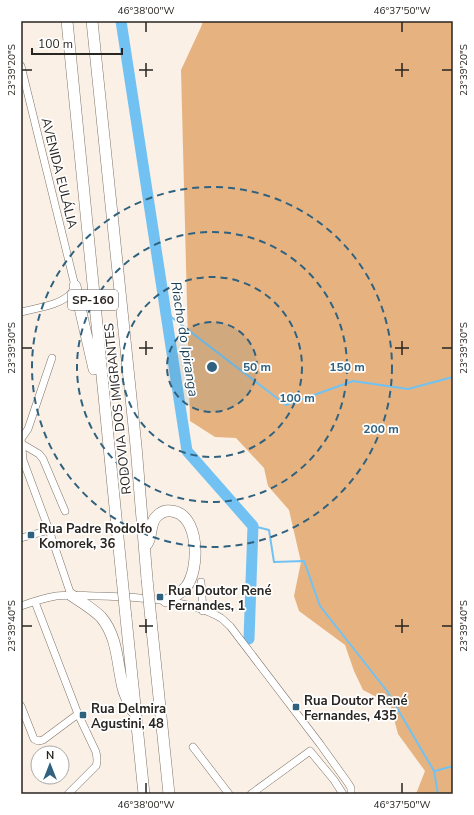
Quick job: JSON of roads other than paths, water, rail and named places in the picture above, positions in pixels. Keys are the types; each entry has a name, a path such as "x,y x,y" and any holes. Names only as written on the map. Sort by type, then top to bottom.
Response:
{"highway":[{"name":"RODOVIA DOS IMIGRANTES","path":"66,21 104,412 144,794"},
{"name":"RODOVIA DOS IMIGRANTES","path":"92,21 136,446 147,579 169,794"},
{"path":"75,286 104,412"},
{"path":"145,548 149,542 153,521 162,512 168,510 180,512 186,517 191,526 194,538 195,562 192,577 181,592 166,601"},
{"path":"71,595 90,608 101,618 108,628 114,640 123,688 136,717"}],"street":[{"name":"AVENIDA EULÁLIA","path":"21,66 24,92 75,286"},
{"path":"21,312 57,303 66,298 75,286"},
{"path":"52,358 28,429 21,439 23,460 71,595"},
{"path":"22,444 34,450 43,458 65,511"},
{"path":"21,538 49,530"},
{"path":"201,582 203,610"},
{"path":"21,606 57,596 106,596 166,601 187,605 221,618 230,626 320,744 348,783 351,788 351,794"},
{"path":"35,602 78,714 96,752 96,766 68,794"},
{"path":"21,706 34,739 38,741 43,740 78,714"},
{"path":"192,747 229,794"},
{"path":"251,794 310,751 334,780 343,794"}],"waterway":[{"name":"Riacho do Ipiranga","path":"121,21 187,451 253,526 249,639"},
{"path":"166,313 286,405 353,381 408,389 453,377"},
{"path":"253,526 269,530 274,562 304,561 320,606 387,691 434,771 438,794"},
{"path":"435,771 453,766"}],"place":[{"name":"Rua Padre Rodolfo Komorek, 36","path":"31,535"},
{"name":"Rua Doutor René Fernandes, 1","path":"160,597"},
{"name":"Rua Doutor René Fernandes, 435","path":"296,707"},
{"name":"Rua Delmira Agustini, 48","path":"83,715"}]}
